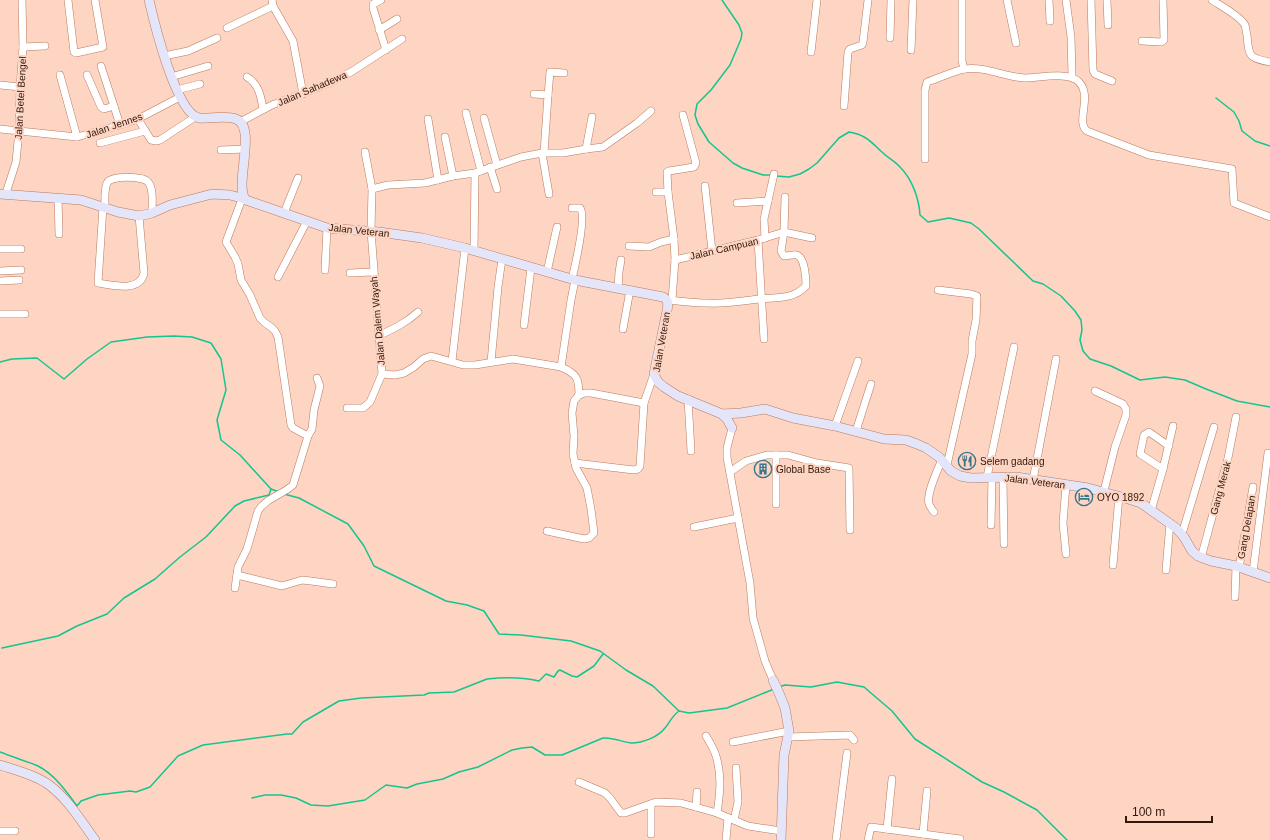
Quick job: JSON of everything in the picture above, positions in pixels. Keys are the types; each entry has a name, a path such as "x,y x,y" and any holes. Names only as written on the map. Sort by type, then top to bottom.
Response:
{"street":[{"name":"Jalan Betel Bengel","path":"3,193 16,162 23,47 22,0"},
{"path":"68,0 74,52 76,53 103,47 95,0"},
{"path":"149,0 171,77 187,110 195,117 236,119 244,127 245,149 242,189 243,199 226,242 235,257 241,280 250,295 260,318 275,331 278,337 291,425 293,428 308,436"},
{"path":"380,0 372,6 386,50"},
{"path":"811,52 816,0"},
{"path":"844,106 848,52 850,49 862,45 868,0"},
{"path":"890,38 891,0"},
{"path":"911,50 913,0"},
{"path":"962,0 962,61 964,69"},
{"path":"1007,0 1016,43"},
{"path":"1049,0 1050,21"},
{"path":"1066,0 1071,37 1072,75"},
{"path":"1091,0 1093,70 1095,74 1112,81"},
{"path":"1108,0 1108,25"},
{"path":"1142,42 1161,42 1164,40 1162,0"},
{"path":"1212,0 1238,17 1245,26 1248,49 1255,59 1270,62"},
{"path":"227,28 273,3 292,41 302,94"},
{"path":"379,30 397,19"},
{"path":"164,56 188,52 217,38"},
{"name":"Jalan Sahadewa","path":"240,122 263,109 337,79 402,39"},
{"path":"23,47 45,46"},
{"path":"101,66 120,125"},
{"path":"171,77 208,66"},
{"path":"925,159 925,90 927,82 964,69 978,69 1024,78 1063,76 1079,82 1085,93 1086,101 1082,124 1087,131 1149,155 1232,169 1234,203 1270,216"},
{"path":"549,194 543,153 550,72 564,73"},
{"path":"60,75 77,137"},
{"path":"87,75 100,107 104,109 114,106"},
{"path":"247,77 256,84 263,109"},
{"name":"Jalan Jennes","path":"0,129 77,137 138,119 179,94 200,84"},
{"path":"0,85 20,87"},
{"path":"534,94 548,95"},
{"path":"372,189 388,185 425,183 452,176 478,172 521,156 543,153 563,153 603,147 651,111"},
{"path":"466,113 478,172 474,251"},
{"path":"682,115 696,163 694,167 667,172 675,260 669,300 707,304 733,303 783,298 802,290 806,286 802,259 795,254 784,256 782,251 785,197"},
{"path":"138,119 151,140 156,141 160,140 195,117"},
{"path":"586,149 592,117"},
{"path":"484,118 497,189"},
{"path":"428,119 438,180"},
{"path":"100,143 145,131"},
{"path":"445,137 452,176"},
{"path":"221,150 245,149"},
{"name":"Jalan Dalem Wayah","path":"365,152 372,189 371,231 373,272 382,374 395,375 404,373 427,356 464,365 475,366 513,359 561,367"},
{"path":"764,339 762,239 764,220 774,174"},
{"path":"3,193 84,201 104,208 139,216 152,213 152,196 148,181 144,179 123,177 112,179 107,182 104,208 98,283 126,286 136,285 143,278 144,274 139,216"},
{"path":"284,213 298,178"},
{"path":"705,186 712,251"},
{"path":"656,192 668,192"},
{"name":"Jalan Veteran","path":"152,213 170,205 212,194 230,195 327,228 371,231 422,238 465,248 547,272 663,297 669,300 667,316 654,374 658,382 678,396 722,414 741,413 765,408 793,418 835,426 884,439 906,440 926,448 944,462 952,472 960,476 971,478 1011,477 1104,491 1141,503 1170,523 1182,534 1194,553 1201,558"},
{"path":"58,198 59,234"},
{"path":"737,203 768,201"},
{"path":"572,208 580,208 582,212 581,237 561,367 572,372 576,377 579,383 579,395"},
{"path":"278,277 307,221"},
{"path":"326,270 327,228"},
{"path":"547,272 557,228"},
{"name":"Jalan Campuan","path":"675,260 762,239 784,232 812,238"},
{"path":"629,246 649,247 674,239"},
{"path":"452,361 465,248"},
{"path":"0,249 21,249"},
{"path":"491,362 502,259"},
{"path":"618,288 621,260"},
{"path":"524,325 531,268"},
{"path":"0,271 21,270"},
{"path":"350,273 373,272"},
{"path":"0,281 18,280"},
{"path":"623,329 630,290"},
{"path":"934,512 929,504 929,498 932,484 944,462 972,354 972,341 979,297 971,294 938,290"},
{"path":"378,336 399,326 418,312"},
{"path":"0,314 25,314"},
{"path":"991,526 990,477 1014,347"},
{"path":"1032,480 1056,359"},
{"path":"835,426 858,361"},
{"path":"347,408 362,408 370,402 382,374"},
{"path":"575,463 634,470 638,469 640,466 644,403 654,374"},
{"path":"235,588 240,563 247,549 258,511 264,504 276,495 287,490 293,485 308,436 312,429 314,410 323,386 317,378"},
{"path":"856,431 871,384"},
{"path":"1095,392 1122,404 1126,409 1126,415 1115,447 1104,491"},
{"path":"547,530 584,539 589,538 594,533 587,488 576,468 573,454 574,436 572,413 574,401 579,395 591,393 644,403"},
{"path":"688,399 691,451"},
{"path":"579,782 605,793 621,813 656,802 681,803 717,813 748,826 781,836 784,755 789,734 787,714 762,650 753,618 750,583 727,457 727,448 732,428 741,413"},
{"path":"722,414 729,421 732,428"},
{"name":"Gang Merak","path":"1201,558 1228,458 1236,417"},
{"path":"1151,511 1163,470 1173,426"},
{"path":"1182,534 1214,427"},
{"path":"1163,470 1140,454 1144,435 1149,432 1169,446"},
{"path":"1253,572 1268,453"},
{"path":"730,472 746,461 767,455 788,455 817,463 849,468 850,530"},
{"path":"776,455 776,504"},
{"path":"1003,477 1004,544"},
{"path":"1066,485 1063,523 1066,554"},
{"name":"Gang Delapan","path":"1235,597 1237,567 1253,487"},
{"path":"1113,564 1119,496"},
{"path":"694,527 738,518"},
{"path":"1166,570 1170,523"},
{"path":"1201,558 1215,563 1237,567 1270,578"},
{"path":"237,575 282,586 302,580 333,584"},
{"path":"733,742 789,734 850,735 854,740"},
{"path":"706,736 716,755 718,766 721,790 717,813"},
{"path":"836,840 847,753"},
{"path":"0,764 48,784 68,804 95,840"},
{"path":"726,840 731,819 738,802 736,768"},
{"path":"887,829 892,779"},
{"path":"923,834 927,791"},
{"path":"696,792 696,807"},
{"path":"651,804 651,834"},
{"path":"868,840 871,827 960,839"},
{"path":"0,831 15,831"}],"waterway":[{"path":"722,0 739,25 742,33 741,39 730,65 711,90 697,104 695,115 698,124 709,142 733,163 742,168 763,175 771,175"},
{"path":"1216,98 1234,112 1242,131 1255,141 1270,146"},
{"path":"776,176 789,177 800,174 817,163 839,138 849,132 860,135 871,142 896,163 908,177 914,189 920,215 928,222 949,218 971,223 1033,281 1043,284 1061,296 1081,320 1082,330 1080,340 1083,351 1090,359 1111,366 1140,380 1165,377 1185,380 1237,401 1270,407"},
{"path":"0,362 12,359 37,358 64,379 87,359 111,342 147,337 174,336 192,337 211,343 221,359 226,390 217,420 221,440 240,455 271,489 279,492"},
{"path":"2,648 58,636 77,626 107,614 124,598 155,579 206,537 235,506 244,501 269,495 271,489"},
{"path":"284,494 299,498 348,524 364,546 374,566 446,601 467,605 484,611 499,634 571,641 600,651 626,670 653,686 679,711 689,713 727,708 774,689"},
{"path":"0,752 44,769 60,784 77,806 81,801 98,795 130,791 136,792 150,787 178,756 203,745 292,734 303,722 339,701 361,698 454,692 487,679 513,678 539,681 546,674 554,677 560,670 577,677 594,666 603,654"},
{"path":"779,687 785,685 811,687 837,682 864,687 892,711 915,739 982,782 1037,810 1067,840"},
{"path":"252,798 265,795 281,795 296,798 311,805 328,806 365,800 386,785 407,788 417,784 443,779 459,772 478,767 512,750 532,747 545,755 562,755 603,738 610,738 631,743 645,741 662,731 679,711"}],"place":[{"name":"Selem gadang","path":"967,461"},
{"name":"Global Base","path":"763,469"},
{"name":"OYO 1892","path":"1084,497"}]}
